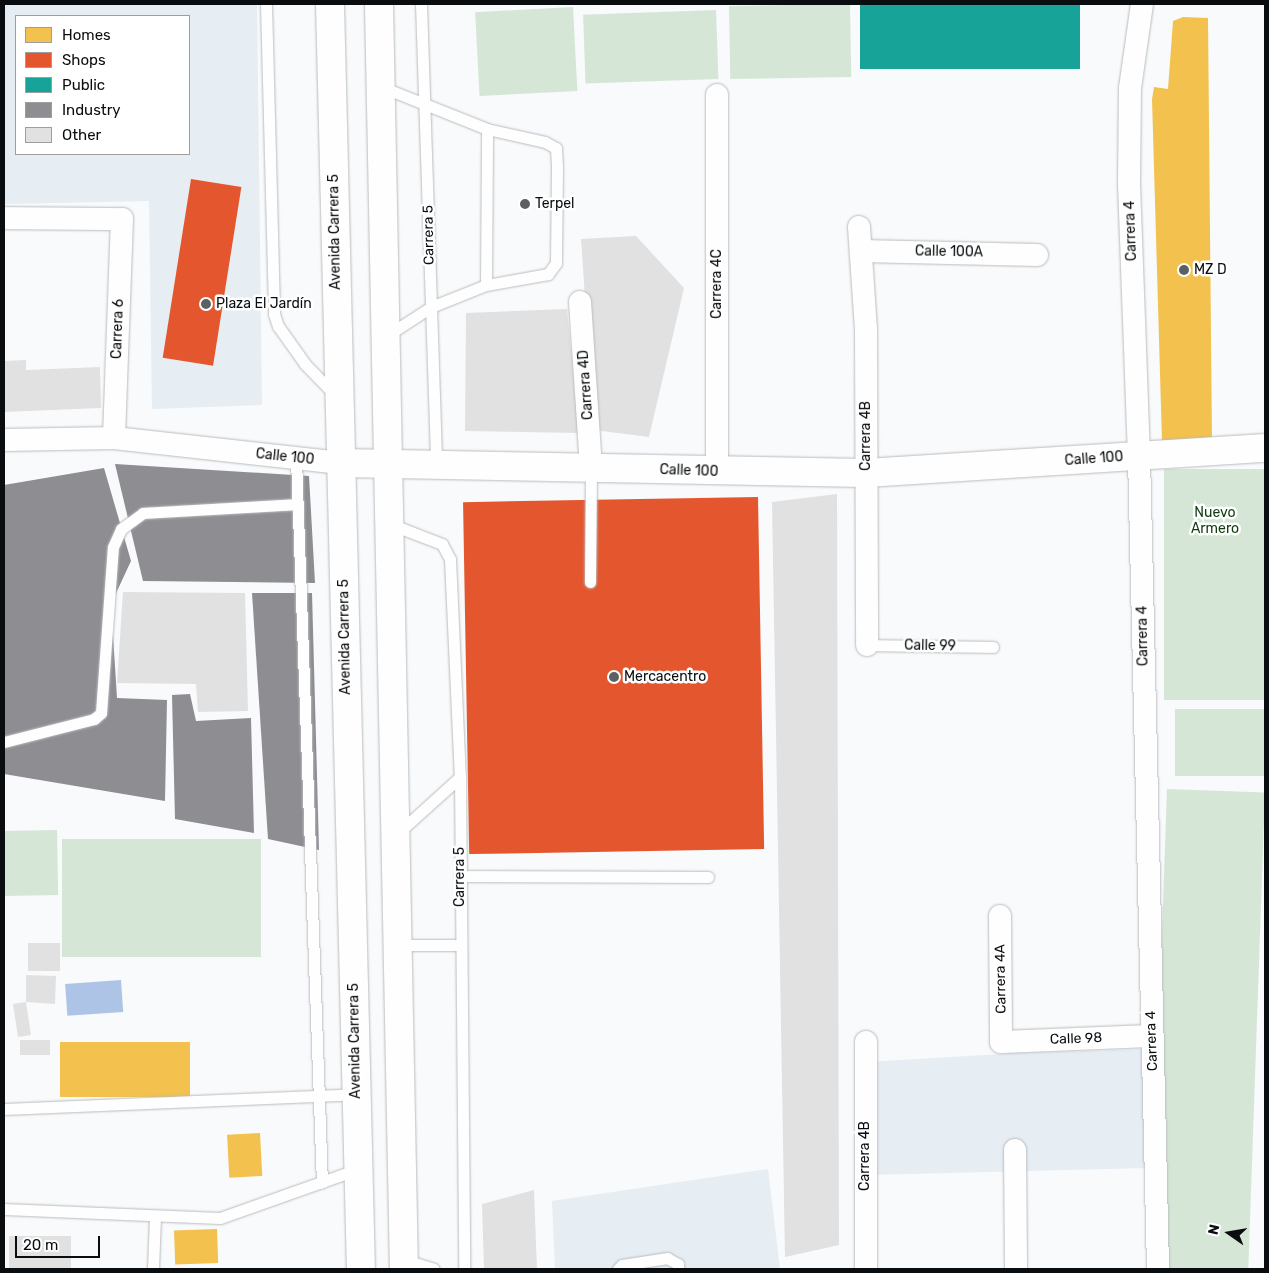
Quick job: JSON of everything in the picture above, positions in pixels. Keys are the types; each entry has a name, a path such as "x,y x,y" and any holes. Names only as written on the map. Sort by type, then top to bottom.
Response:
{"main road":[{"name":"Avenida Carrera 5","path":"330,4 361,1269"},
{"path":"379,4 403,1264"},
{"name":"Calle 100","path":"341,463 591,467 717,473 866,473 1265,448"}],"street":[{"name":"Carrera 4","path":"1142,4 1130,88 1129,184 1139,456 1151,1036 1157,1150 1158,1269"},
{"name":"Carrera 4C","path":"717,95 717,473"},
{"name":"Carrera 6","path":"4,218 122,219 114,438"},
{"name":"Carrera 4B","path":"859,227 866,329 867,645"},
{"name":"Calle 100A","path":"861,251 1037,255"},
{"name":"Carrera 4D","path":"580,302 591,467"},
{"name":"Calle 100","path":"4,440 114,438 341,463"},
{"name":"Carrera 4A","path":"1000,916 1001,1042"},
{"name":"Calle 98","path":"1001,1042 1151,1036"},
{"name":"Carrera 4B","path":"866,1042 866,1269"},
{"path":"1015,1150 1016,1269"}],"lane":[{"path":"266,4 274,314 278,326 305,364 339,398"},
{"name":"Carrera 5","path":"421,4 426,105 430,307 436,466"},
{"path":"380,87 487,129 545,142 556,148 558,242 556,263 548,274 486,285 430,307 385,337"},
{"path":"486,285 487,129"},
{"path":"296,458 322,1183"},
{"path":"590,582 591,467"},
{"path":"4,742 94,720 101,713 114,547 121,529 143,513 298,504"},
{"name":"Carrera 5","path":"388,524 442,544 450,559 460,777 464,1269"},
{"name":"Calle 99","path":"867,645 993,647"},
{"path":"394,836 460,777"},
{"path":"460,876 708,877"},
{"path":"396,944 461,945"},
{"path":"4,1109 319,1093 357,1094"},
{"path":"4,1209 220,1218 236,1215 358,1169"},
{"path":"153,1269 155,1216"},
{"path":"618,1269 622,1264 667,1258 678,1264 678,1269"},
{"path":"403,1264 434,1269"}],"shaded area":[{"name":"Plaza El Jardín","path":"4,4 257,4 262,405 152,409 149,201 4,204"},
{"path":"1151,1049 1148,1168 867,1175 867,1062 1019,1053"},
{"path":"768,1169 780,1269 555,1269 552,1201"}],"green space":[{"path":"850,4 851,77 730,79 729,6"},
{"path":"573,7 577,91 480,96 475,12"},
{"path":"716,10 718,79 585,84 583,15"},
{"name":"Nuevo Armero","path":"1164,469 1265,469 1265,700 1164,700"},
{"path":"1175,709 1265,709 1265,776 1175,776"},
{"path":"1167,789 1265,792 1248,1269 1150,1269"},
{"path":"57,830 58,895 5,896 4,831"},
{"path":"62,839 261,839 261,957 62,957"}],"water":[{"path":"121,980 123,1012 67,1016 65,984"}],"building: Homes":[{"name":"MZ D","path":"1183,17 1208,18 1212,443 1162,442 1152,99 1154,87 1168,89 1173,21"},
{"path":"60,1042 190,1042 190,1097 60,1097"},
{"path":"260,1133 262,1176 229,1178 227,1135"},
{"path":"217,1229 218,1263 175,1264 174,1231"}],"building: Shops":[{"path":"191,179 241,187 213,366 163,358"},
{"name":"Mercacentro","path":"758,497 764,849 469,854 463,502"}],"building: Public":[{"path":"860,4 1080,4 1080,69 860,69"}],"building: Industry":[{"path":"115,464 309,476 315,583 143,581"},
{"path":"104,468 131,561 111,604 117,698 167,700 165,801 4,774 4,485"},
{"path":"252,593 312,593 319,850 268,839"},
{"path":"190,694 196,721 251,718 254,833 175,819 172,695"}],"building: Other":[{"path":"636,236 684,288 649,437 594,430 581,239"},
{"path":"567,309 579,433 465,431 466,313"},
{"path":"26,360 26,370 100,367 101,408 4,412 4,361"},
{"path":"837,494 839,1245 785,1257 772,502"},
{"path":"123,592 245,593 248,711 198,712 196,684 117,683"},
{"path":"28,943 60,943 60,971 28,971"},
{"path":"26,975 56,976 55,1004 26,1002"},
{"path":"26,1002 31,1035 18,1037 13,1004"},
{"path":"20,1040 50,1040 50,1055 20,1055"},
{"path":"534,1190 537,1269 484,1269 482,1204"},
{"path":"9,1236 71,1236 71,1268 9,1268"}],"place":[{"name":"Terpel","path":"525,204"},
{"name":"MZ D","path":"1184,270"},
{"name":"Plaza El Jardín","path":"206,304"},
{"name":"Mercacentro","path":"614,677"}]}
